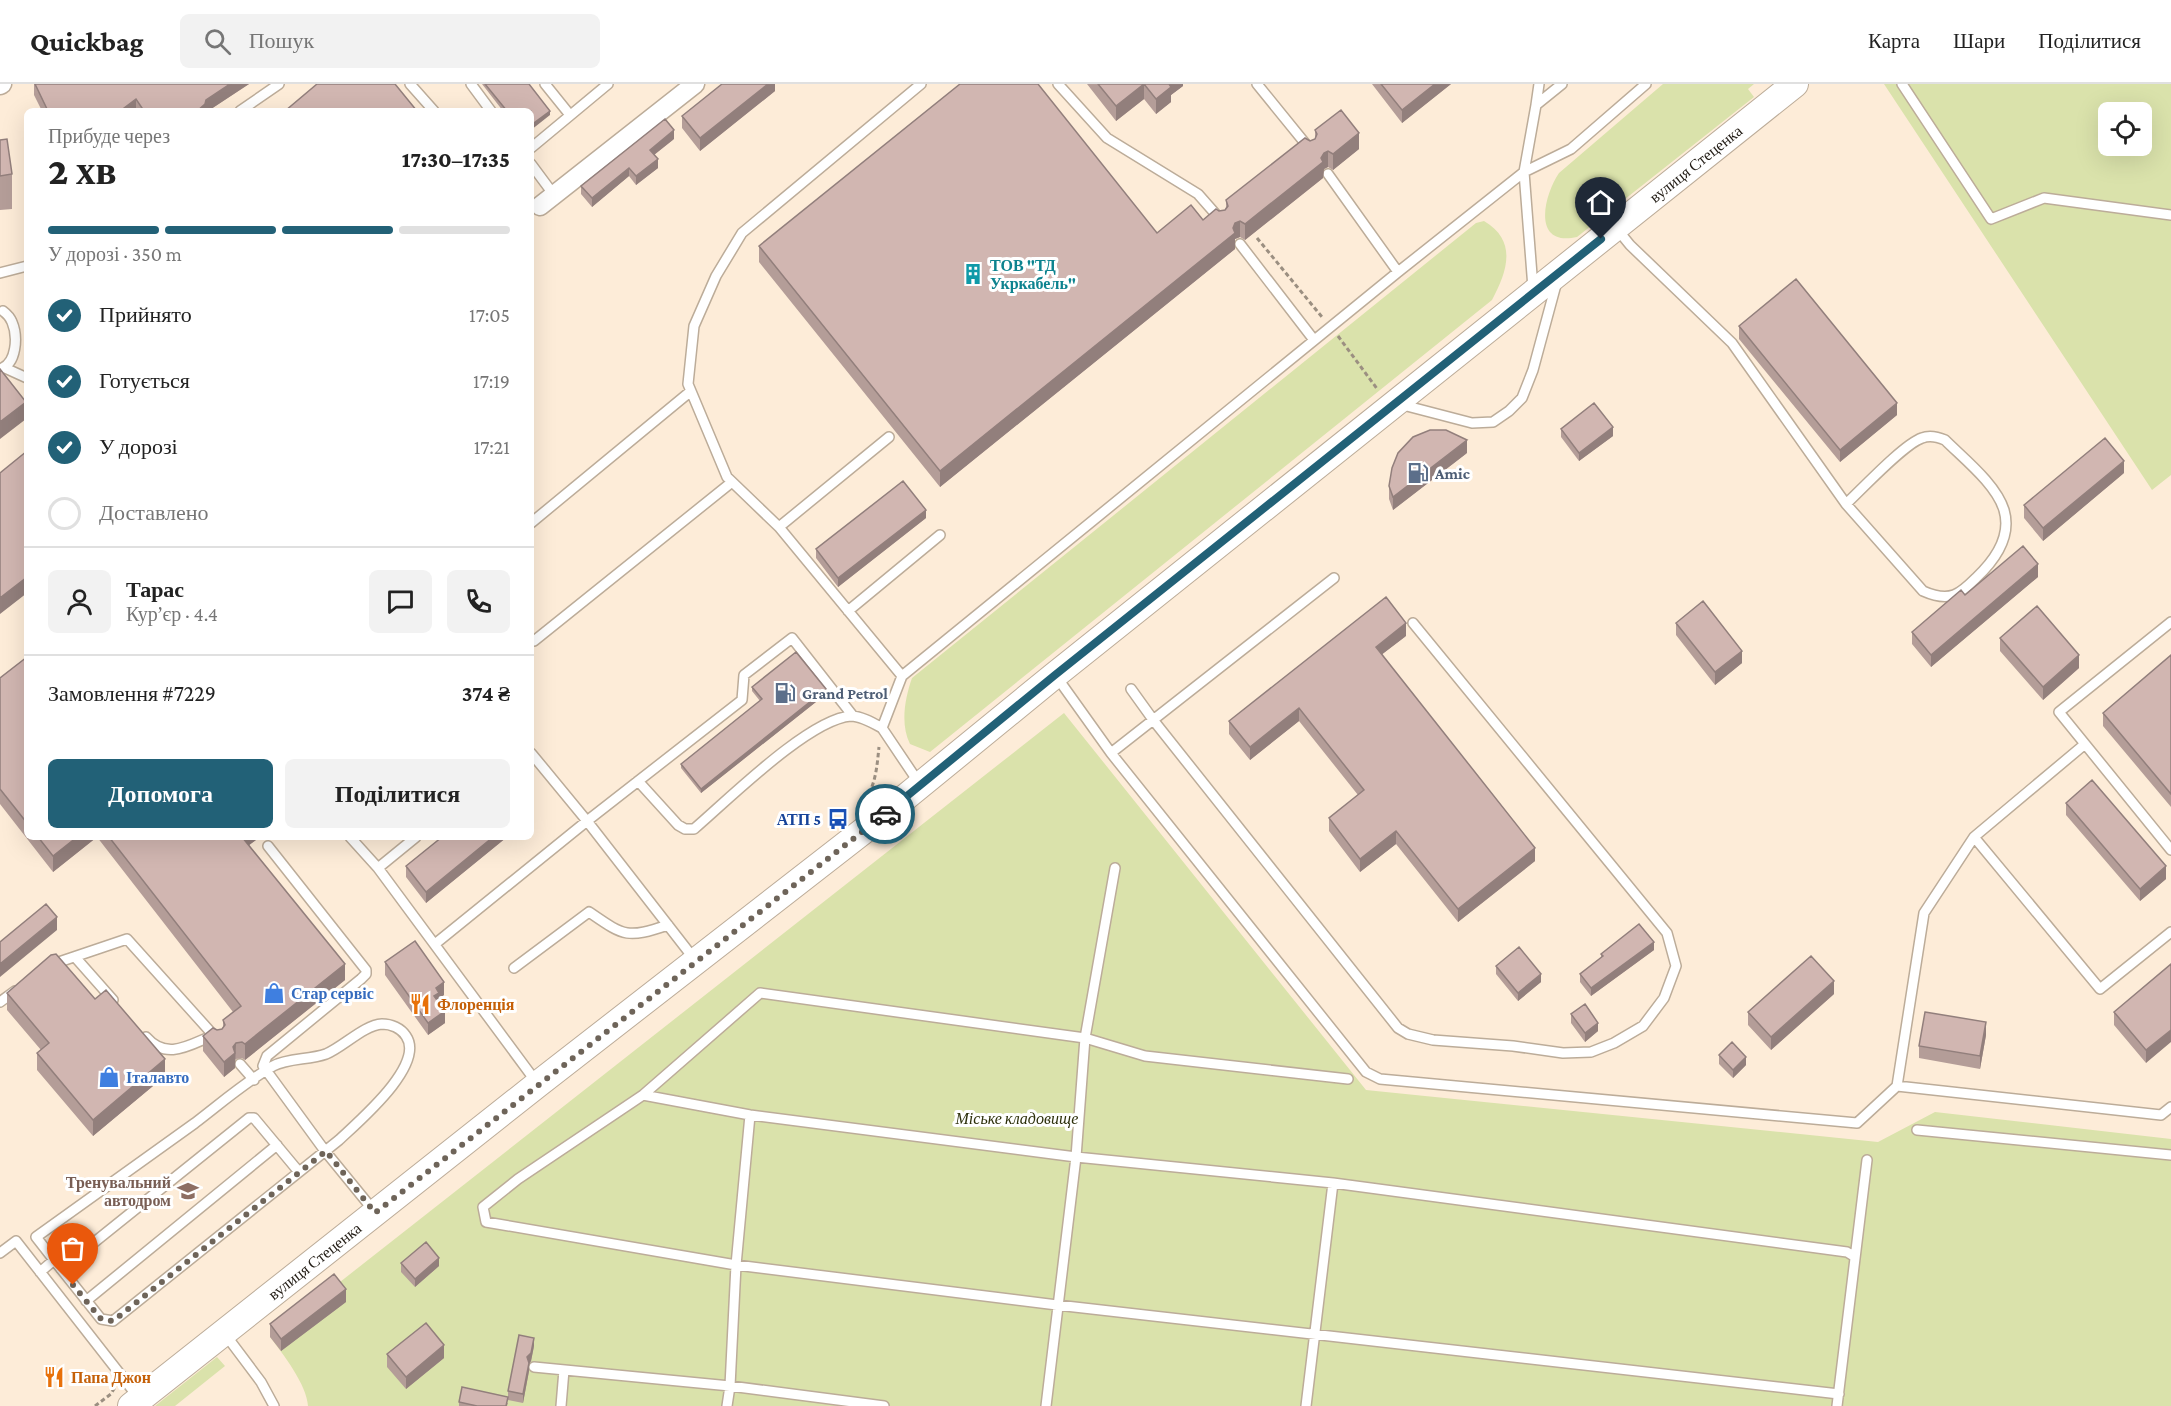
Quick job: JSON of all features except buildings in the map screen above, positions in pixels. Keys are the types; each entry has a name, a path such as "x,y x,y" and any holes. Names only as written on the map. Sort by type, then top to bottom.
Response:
{"main road":[{"name":"вулиця Стеценка","path":"135,1402 921,785 1388,396 1534,293 1795,84"}],"street":[{"path":"541,203 695,84"}],"lane":[{"path":"244,108 279,84"},
{"path":"410,84 431,108"},
{"path":"471,84 489,108"},
{"path":"545,84 570,115"},
{"path":"534,145 608,84"},
{"path":"902,676 779,527 727,477 688,384 694,326 716,276 742,233 921,84"},
{"path":"1058,84 1107,138 1198,194 1221,220"},
{"path":"1257,84 1310,150"},
{"path":"1534,293 1524,172 1539,84"},
{"path":"1536,105 1562,84"},
{"path":"882,728 902,676 1398,272 1524,172 1571,148 1647,84"},
{"path":"1902,84 1991,219 2044,198 2171,215"},
{"path":"1328,174 1398,272"},
{"path":"534,176 541,203"},
{"path":"1616,228 1630,245 1732,343 1846,504 1923,591 1934,596 1953,596 1964,590 1989,565 2003,542 2006,519 1998,494 1945,440 1938,437 1922,438 1903,450 1846,504"},
{"path":"1240,244 1314,340"},
{"path":"0,273 24,267"},
{"path":"1388,396 1472,423 1493,422 1509,411 1522,398 1533,370 1559,273"},
{"path":"3,310 13,324 15,335 11,361 2,369 24,377"},
{"path":"534,521 692,391"},
{"path":"779,527 889,437"},
{"path":"534,641 732,482"},
{"path":"848,611 940,535"},
{"path":"1111,753 1334,578"},
{"path":"2171,622 2059,712 2171,850"},
{"path":"1131,689 1398,1028 1419,1038 1563,1053 1591,1052 1614,1043 1643,1026 1664,998 1676,966 1667,933 1413,623"},
{"path":"435,944 586,821 742,700 744,675 792,638 853,716 882,728 921,785"},
{"path":"1055,675 1111,753 1366,1072 1380,1079 1857,1123 1897,1086 1924,914 1974,837 2085,744"},
{"path":"638,782 678,825 685,829 694,829 798,740 832,721 853,716"},
{"path":"534,757 696,962"},
{"path":"1974,837 2100,989 2171,932"},
{"path":"353,840 378,868 538,1084"},
{"path":"378,868 412,840"},
{"path":"268,846 366,970 366,974 267,1056 263,1066 375,1213"},
{"path":"1046,1406 1076,1156 1085,1038 1115,868"},
{"path":"514,968 589,912 620,933 643,933 668,925"},
{"path":"40,972 48,966 127,939 216,1037 168,1051 160,1050 153,1045 137,1028"},
{"path":"75,957 122,1010"},
{"path":"0,1002 24,984"},
{"path":"1348,1079 1145,1056 1085,1038 760,993 643,1095 509,1186 483,1207 486,1222 736,1265 1058,1305 1839,1394"},
{"path":"382,1024 400,1028 410,1043 410,1054 406,1065 370,1112 326,1151 113,1321 101,1319 36,1238 266,1071 274,1065 326,1054 370,1028 382,1024"},
{"path":"240,1064 254,1080"},
{"path":"1897,1086 2161,1115 2171,1107"},
{"path":"643,1095 750,1115 1076,1156 1333,1183 1847,1252 1855,1257"},
{"path":"727,1406 736,1265 750,1115"},
{"path":"61,1269 249,1118 255,1118 299,1172"},
{"path":"1917,1130 2171,1155"},
{"path":"86,1300 277,1145"},
{"path":"1837,1406 1868,1160"},
{"path":"1306,1406 1333,1183"},
{"path":"0,1253 16,1241 122,1375 135,1402"},
{"path":"40,1272 54,1260"},
{"path":"225,1333 261,1382 274,1406"},
{"path":"534,1367 730,1386 884,1406"},
{"path":"561,1406 564,1370"}],"path":[{"path":"1257,238 1388,396"},
{"path":"865,800 875,777 882,728"},
{"path":"95,1406 111,1394 122,1375"}],"green space":[{"path":"1663,84 1754,84 1748,89 1754,97 1577,237 1562,238 1553,234 1547,227 1546,206 1559,173"},
{"path":"1884,84 2171,84 2171,475 2152,490"},
{"path":"1484,221 1495,229 1505,247 1505,268 1492,300 930,752 910,744 904,720 907,694 912,678 1476,223"},
{"name":"Міське кладовище","path":"1064,713 1366,1090 1878,1142 1935,1112 2171,1139 2171,1406 308,1406 299,1379 270,1337"},
{"path":"217,1357 225,1366 175,1406 155,1406"}],"way so far":[{"path":"73,1285 101,1319 113,1321 326,1151 375,1213 885,814"}],"place":[{"name":"ТОВ \"ТД Укркабель\"","path":"973,274"},
{"name":"Amic","path":"1418,473"},
{"name":"Grand Petrol","path":"785,693"},
{"name":"АТП 5","path":"838,819"},
{"name":"Стар сервіс","path":"274,993"},
{"name":"Флоренція","path":"420,1004"},
{"name":"Італавто","path":"109,1077"},
{"name":"Тренувальний автодром","path":"188,1191"},
{"name":"Папа Джон","path":"54,1377"}],"route":[{"path":"885,814 1055,675 1601,239"}]}
